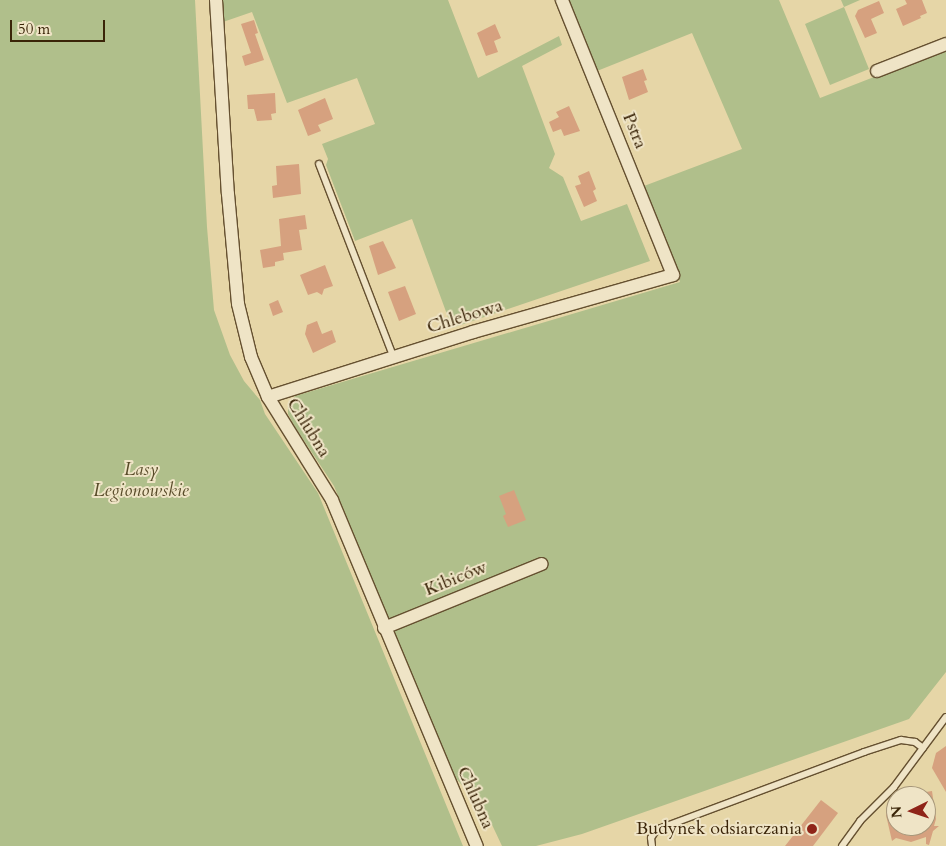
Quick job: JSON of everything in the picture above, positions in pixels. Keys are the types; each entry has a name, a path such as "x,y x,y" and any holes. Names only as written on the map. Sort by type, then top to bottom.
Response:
{"street":[{"name":"Chlubna","path":"216,0 228,194 238,304 251,357 268,396 332,500 384,628 477,846"},
{"name":"Pstra","path":"562,0 673,275"},
{"path":"877,71 946,44"},
{"name":"Chlebowa","path":"268,396 393,356 673,275"},
{"name":"Kibiców","path":"384,628 542,564"}],"lane":[{"path":"319,164 393,356"},
{"path":"842,846 860,821 894,787 945,721"},
{"path":"652,846 651,838 654,832 661,828 864,752 901,740 916,742 923,748"}],"green space":[{"name":"Lasy Legionowskie","path":"0,0 195,0 207,227 214,310 230,355 244,381 260,400 265,414 318,493 463,846 0,846"},
{"path":"222,0 448,0 478,78 559,36 562,45 522,66 555,154 549,168 563,177 581,221 627,204 650,261 452,328 412,219 355,241 326,165 328,159 322,144 375,124 357,78 287,103 252,12 223,22"},
{"path":"568,0 779,0 820,98 946,49 946,672 909,719 582,834 536,846 502,846 486,812 452,774 334,486 295,427 288,414 288,405 295,396 680,282 644,186 742,149 692,33 597,71"},
{"path":"841,0 860,0 844,7"},
{"path":"844,7 869,69 830,85 805,24"}],"building":[{"path":"905,0 922,0 927,13 920,16 921,18 903,26 896,9 907,4"},
{"path":"879,1 884,13 871,19 877,33 865,38 855,16 858,10"},
{"path":"254,20 258,33 255,34 264,60 245,66 242,56 251,53 241,24"},
{"path":"495,24 501,38 494,41 498,52 486,56 477,33"},
{"path":"643,69 647,80 644,81 648,92 629,100 622,77"},
{"path":"275,93 276,113 271,114 272,120 257,121 254,109 248,109 247,95"},
{"path":"325,98 333,119 318,125 321,131 308,136 298,110"},
{"path":"569,106 580,131 564,136 561,129 553,132 549,122 559,117 556,112"},
{"path":"299,164 301,194 273,198 272,186 277,185 276,166"},
{"path":"589,171 596,189 593,191 597,201 584,207 575,186 581,184 578,176"},
{"path":"305,215 307,229 299,230 302,250 283,253 284,260 275,262 275,266 263,268 260,250 281,246 279,219"},
{"path":"383,241 396,268 378,275 369,246"},
{"path":"325,265 333,286 324,289 322,295 317,292 308,295 300,275"},
{"path":"405,286 416,314 399,321 388,292"},
{"path":"278,300 283,312 273,316 269,304"},
{"path":"317,321 322,334 332,330 336,342 313,353 305,334 307,325"},
{"path":"514,490 526,520 508,527 503,516 506,514 499,496"},
{"path":"946,746 946,792 932,768 936,753"},
{"name":"Budynek odsiarczania","path":"821,800 838,813 813,846 785,846"},
{"path":"891,836 932,836 929,845 926,844 926,837 911,842 896,838 892,841"}],"place":[{"name":"Budynek odsiarczania","path":"812,829"}]}
